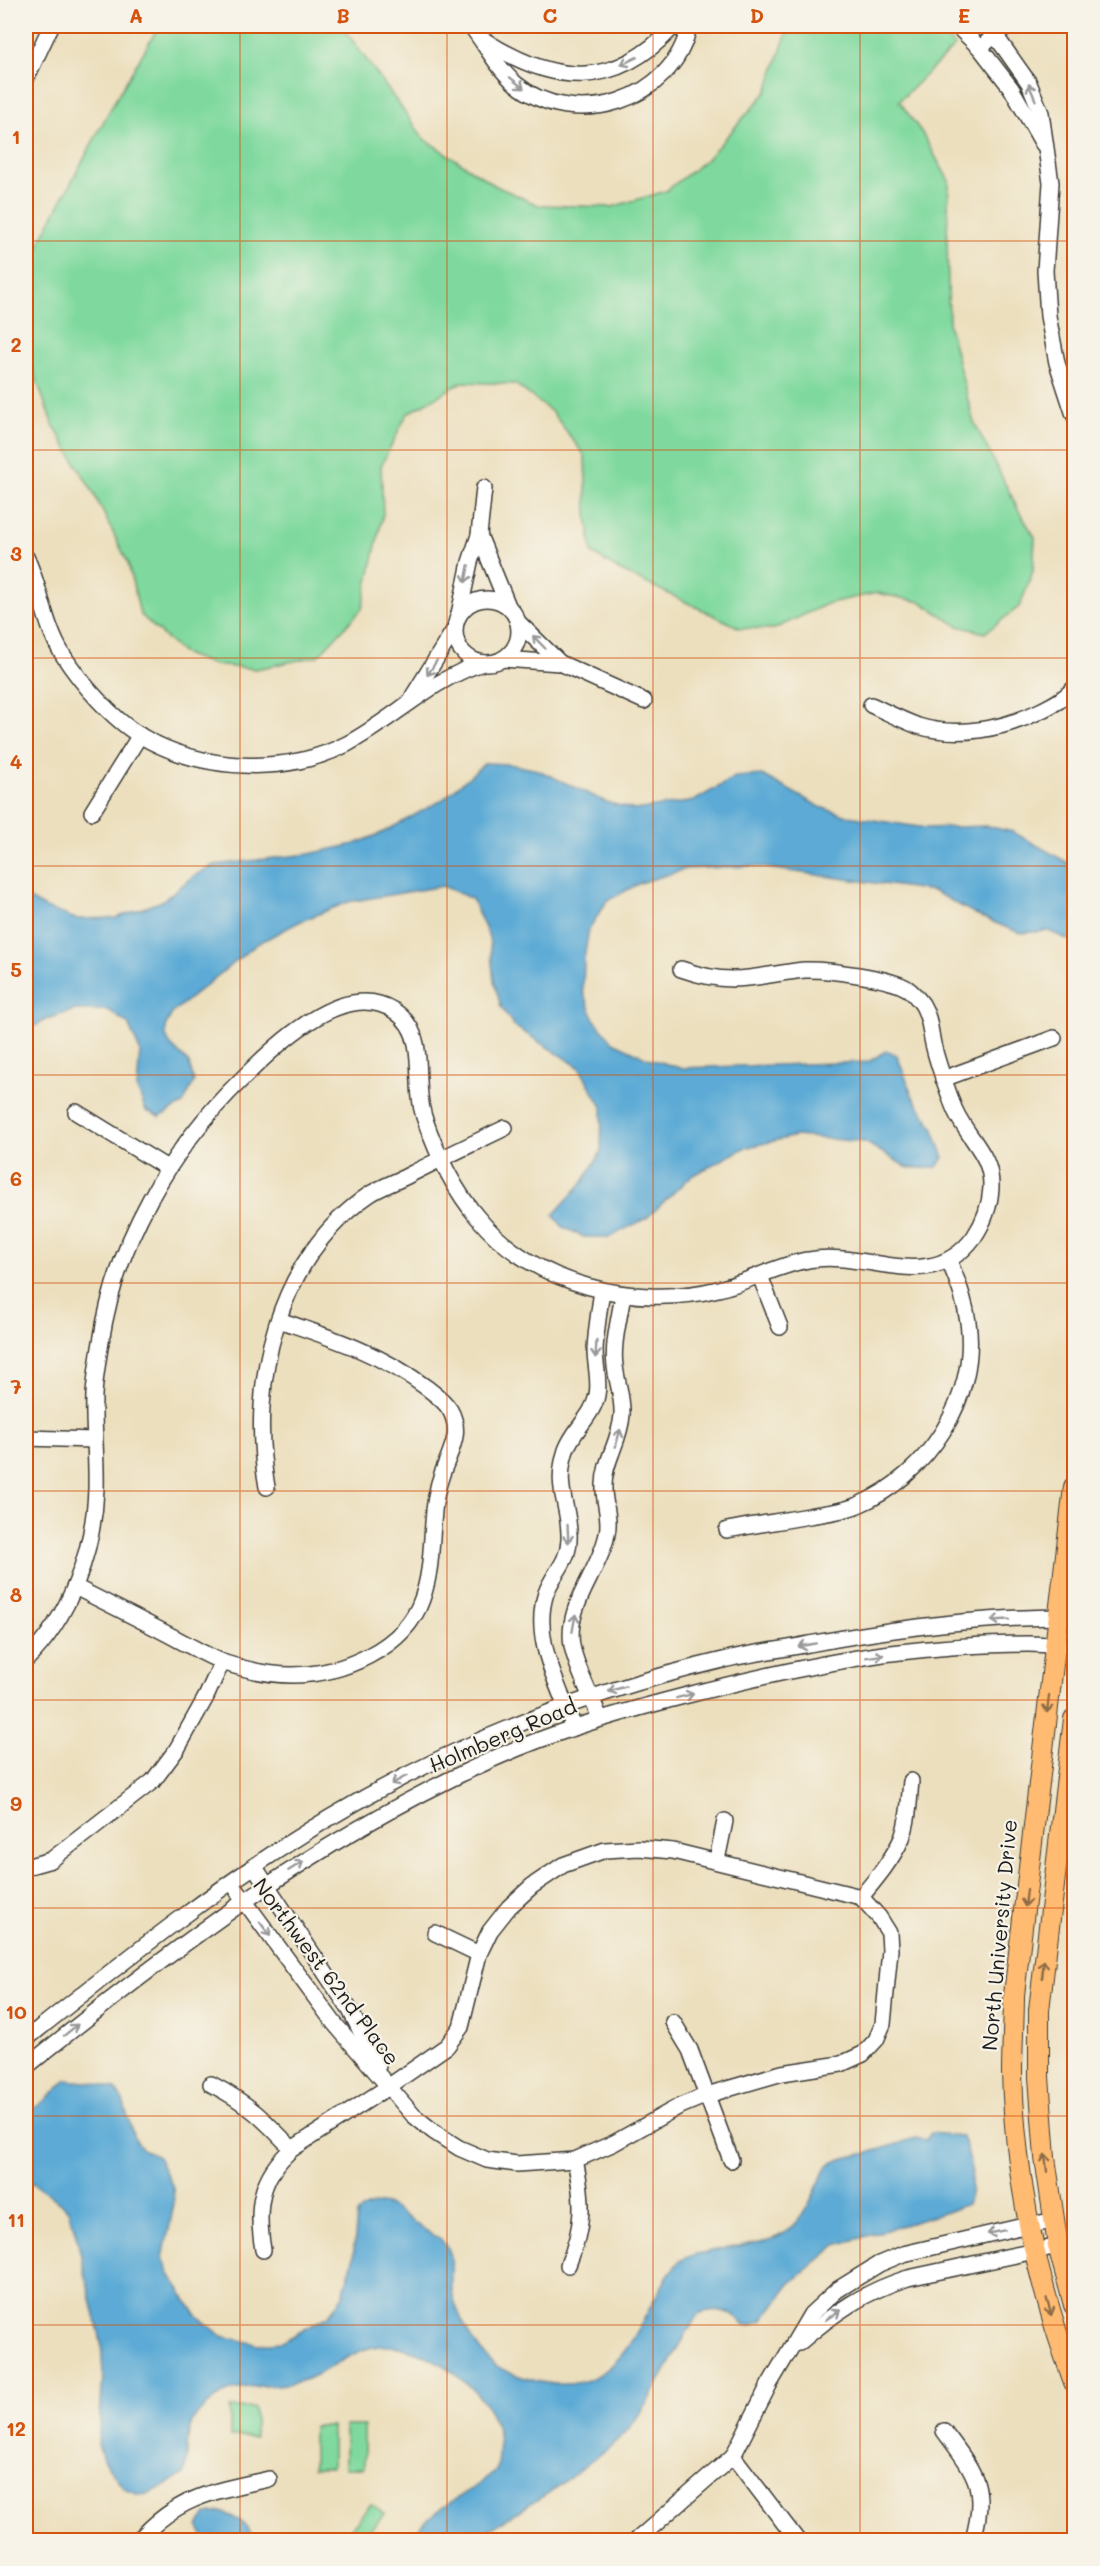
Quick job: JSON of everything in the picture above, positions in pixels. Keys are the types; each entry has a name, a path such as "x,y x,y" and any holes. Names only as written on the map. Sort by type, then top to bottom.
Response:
{"main road":[{"name":"North University Drive","path":"1074,1487 1066,1617 1054,1646 1014,1995 1014,2104 1028,2225 1057,2335 1074,2382"},
{"path":"1074,1719 1039,2010 1042,2123 1058,2246 1074,2305"}],"street":[{"path":"26,79 51,26"},
{"path":"471,26 496,63 516,84 536,96 558,104 582,108 621,102 656,80 681,50 689,26"},
{"path":"480,38 506,54 539,69 580,74 612,69 626,63 650,50 674,26"},
{"path":"957,26 980,48 1011,88 1045,149"},
{"path":"980,48 995,29 1029,83 1041,113 1051,183 1045,271 1048,316 1057,363 1074,415"},
{"path":"408,704 454,630 470,562 479,535 484,488"},
{"path":"479,535 508,606 518,622 560,663"},
{"path":"26,557 61,653 79,678 100,701 140,735 170,750 205,760 240,765 276,765 313,757 345,745 376,727 448,676 503,658 560,663 644,701"},
{"path":"459,614 465,607 482,599 500,601 508,606"},
{"path":"503,658 517,643 518,622"},
{"path":"454,630 459,648 466,655 483,663"},
{"path":"871,705 919,726 972,731 997,728 1025,718 1073,693"},
{"path":"92,812 140,735"},
{"path":"26,1660 55,1622 75,1587 87,1548 96,1492 94,1392 102,1335 116,1275 138,1223 167,1168 196,1127 272,1049 320,1016 348,1003 370,1001 388,1006 400,1014 416,1043 422,1112 441,1159 479,1220 507,1245 538,1265 602,1291 647,1297 684,1296 719,1289 812,1258 856,1258 900,1268 922,1268 949,1261 968,1245 982,1226 989,1208 991,1184 988,1161 962,1124 943,1079 928,1016 920,1000 906,987 890,982 814,969 734,979 708,978 681,969"},
{"path":"943,1079 1054,1038"},
{"path":"76,1112 167,1168"},
{"path":"267,1487 261,1455 260,1408 266,1364 279,1320 294,1283 315,1247 346,1213 371,1194 506,1128"},
{"path":"727,1530 856,1506 892,1486 922,1461 948,1421 965,1382 969,1353 969,1324 963,1294 949,1261"},
{"path":"760,1276 780,1327"},
{"path":"574,1728 545,1652 541,1620 547,1591 565,1562 569,1548 570,1532 560,1483 566,1452 572,1436 592,1408 597,1395 595,1347 602,1291"},
{"path":"600,1718 572,1646 572,1628 590,1574 606,1544 608,1529 604,1487 609,1459 617,1445 622,1413 615,1365 615,1348 623,1294"},
{"path":"75,1587 222,1662 258,1672 293,1675 326,1671 356,1662 385,1646 408,1624 422,1601 430,1569 434,1506 441,1475 456,1440 456,1424 449,1408 438,1397 389,1362 352,1345 279,1320"},
{"path":"26,1438 94,1440"},
{"name":"Holmberg Road","path":"26,2039 187,1912 254,1866 332,1816 473,1744 591,1697 724,1660 881,1631 955,1622 1066,1617"},
{"name":"Holmberg Road","path":"26,2067 159,1961 244,1899 342,1837 462,1774 574,1728 600,1718 729,1684 884,1654 963,1647 1074,1645"},
{"path":"26,1867 51,1860 153,1781 177,1749 206,1697 222,1662"},
{"path":"263,2250 259,2226 261,2195 278,2161 292,2149 447,2046 461,2027 479,1954 490,1931 509,1907 532,1886 563,1865 605,1850 639,1848 673,1851 717,1860 861,1898 888,1862 902,1838 908,1817 911,1781"},
{"path":"717,1860 725,1821"},
{"name":"Northwest 62nd Place","path":"254,1866 350,2010 388,2087"},
{"name":"Northwest 62nd Place","path":"231,1882 334,2023 413,2115 459,2148 488,2160 517,2164 575,2160 614,2143 678,2107 707,2095 782,2073 841,2064 863,2054 876,2040 883,2024 890,1950 888,1933 879,1917 861,1898"},
{"path":"435,1933 479,1954"},
{"path":"672,2022 690,2050 731,2160"},
{"path":"211,2084 239,2098 260,2114 292,2149"},
{"path":"568,2265 578,2240 582,2217 582,2192 575,2160"},
{"path":"637,2541 733,2456 811,2314 837,2290 879,2264 925,2248 1054,2221"},
{"path":"788,2353 824,2322 861,2296 884,2286 908,2278 1058,2246"},
{"path":"944,2431 974,2472 980,2493 980,2515 973,2541"},
{"path":"733,2456 797,2541"},
{"path":"139,2541 182,2505 207,2493 269,2479"}],"green space":[{"path":"159,26 342,26 424,139 496,186 538,205 612,207 666,191 707,159 767,91 789,26 933,26 955,46 899,101 922,133 949,181 947,238 949,326 973,420 1020,513 1035,537 1033,571 1020,606 985,633 958,626 921,602 877,593 829,603 774,629 740,628 619,570 592,553 587,515 585,456 552,412 515,384 462,382 407,414 381,466 383,514 362,609 318,656 256,669 214,665 182,653 140,614 128,563 93,492 52,423 30,361 27,289 41,239 113,104"},
{"path":"230,2408 255,2408 255,2437 230,2437"},
{"path":"313,2426 332,2426 332,2468 313,2468"},
{"path":"345,2426 364,2426 364,2468 345,2468"},
{"path":"371,2504 384,2514 361,2540 341,2540"}],"water":[{"path":"485,763 509,764 538,770 606,802 635,810 694,801 735,777 762,775 820,807 848,816 926,828 987,826 1013,832 1074,866 1074,942 1048,931 1020,933 983,918 933,891 752,866 686,869 640,883 607,901 589,929 584,959 583,992 594,1019 613,1042 647,1058 680,1068 868,1062 886,1051 897,1055 913,1097 933,1127 944,1158 936,1168 908,1168 865,1142 796,1136 744,1148 690,1177 647,1218 610,1237 584,1237 563,1227 553,1215 583,1182 601,1152 602,1107 579,1067 514,1026 501,1007 494,981 489,937 472,899 443,886 348,902 299,922 257,944 173,1012 166,1025 166,1036 170,1044 189,1063 194,1082 183,1104 160,1117 146,1111 137,1088 140,1051 128,1024 108,1010 75,1010 47,1019 26,1031 26,897 46,908 76,919 116,918 162,901 194,876 214,865 309,854 355,844 384,832 442,800"},
{"path":"66,2080 97,2083 116,2089 123,2101 134,2138 142,2149 158,2157 173,2187 174,2204 163,2258 171,2276 196,2315 222,2336 257,2344 282,2342 328,2316 343,2295 353,2259 357,2214 374,2204 382,2204 396,2210 439,2238 448,2248 451,2261 451,2284 456,2306 473,2340 489,2359 509,2372 551,2384 582,2382 602,2373 618,2359 631,2342 664,2282 677,2264 684,2259 767,2240 785,2233 798,2221 808,2206 825,2168 833,2162 915,2138 926,2140 931,2133 961,2136 969,2160 971,2188 967,2204 837,2245 790,2284 762,2321 751,2326 744,2326 734,2316 723,2311 698,2314 642,2411 625,2433 611,2446 555,2489 473,2540 409,2540 433,2515 496,2471 498,2437 489,2410 478,2395 463,2381 428,2357 391,2346 366,2349 304,2380 289,2384 249,2387 225,2393 212,2401 193,2420 188,2435 184,2475 149,2494 137,2495 123,2487 103,2460 98,2445 103,2374 101,2342 69,2210 26,2179 26,2114 47,2099"},
{"path":"221,2512 241,2523 256,2540 206,2540 198,2526 206,2514"}]}
